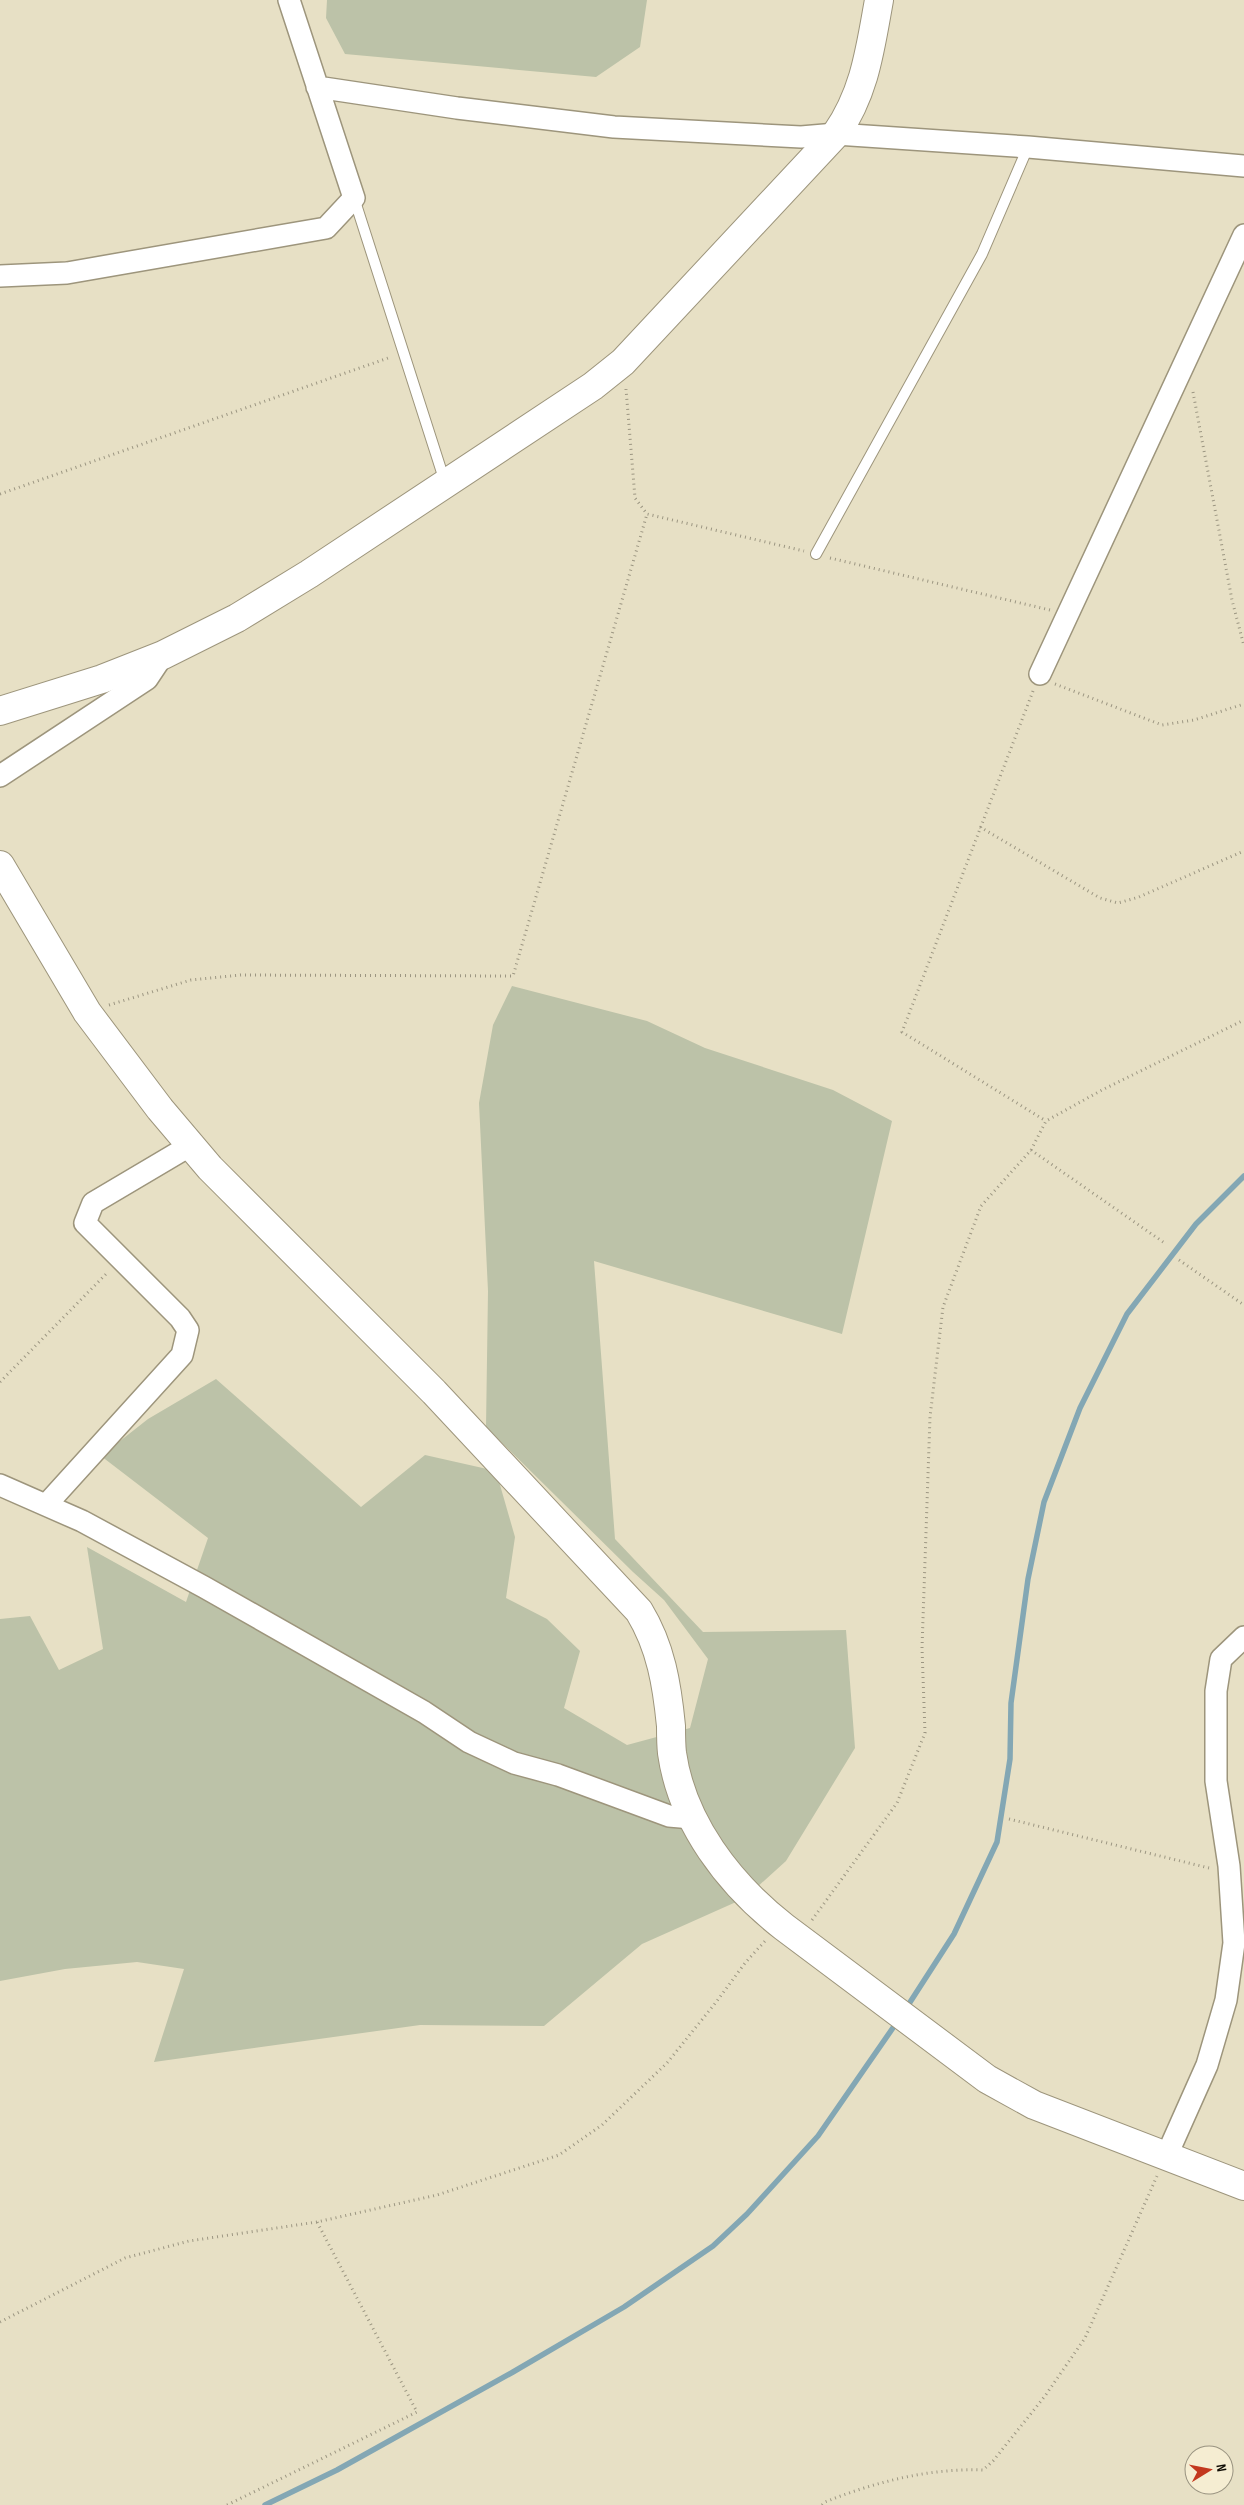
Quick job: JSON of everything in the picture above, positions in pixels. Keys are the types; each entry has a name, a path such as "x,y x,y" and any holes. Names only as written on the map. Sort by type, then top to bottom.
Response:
{"street":[{"path":"0,276 67,273 326,228 354,198 289,0"},
{"path":"0,710 102,679 163,655 237,618 276,595 593,386 623,362 836,134 853,107 864,81 880,0"},
{"path":"317,87 457,108 614,127 801,137 836,134 1028,147 1244,166"},
{"path":"1039,675 1244,235"},
{"path":"0,776 147,679 163,655"},
{"path":"0,864 87,1012 160,1109 210,1168 434,1392 639,1611 652,1632 665,1674 672,1753 682,1797 692,1818 738,1886 759,1908 791,1933 987,2079 1034,2105 1244,2186"},
{"path":"46,1505 182,1355 188,1330 180,1318 85,1223 94,1203 191,1145"},
{"path":"0,1485 82,1521 213,1592 424,1712 469,1742 514,1763 558,1776 669,1816 692,1818"},
{"path":"1166,2157 1207,2065 1226,2000 1234,1942 1229,1866 1216,1781 1216,1691 1220,1659 1244,1637"}],"lane":[{"path":"816,554 982,254 1028,147"},
{"path":"354,198 446,483"}],"path":[{"path":"0,494 176,434 404,352"},
{"path":"1187,357 1232,600 1244,646"},
{"path":"623,362 635,498 647,514 1067,615"},
{"path":"87,1012 191,980 241,975 513,976 647,514"},
{"path":"1046,1121 902,1032 1039,675 1141,719 1162,725 1194,720 1244,704"},
{"path":"980,826 1100,898 1112,903 1146,894 1244,851"},
{"path":"0,2322 125,2258 189,2241 317,2222 437,2194 559,2155 602,2125 667,2063 718,2001 745,1963 771,1935 791,1933 897,1803 925,1733 922,1648 930,1417 943,1307 981,1206 1031,1150 1046,1121 1102,1090 1244,1020"},
{"path":"1031,1150 1166,1244"},
{"path":"0,1382 121,1259"},
{"path":"1179,1260 1244,1305"},
{"path":"1009,1819 1208,1868 1229,1866"},
{"path":"822,2505 825,2502 868,2485 954,2469 983,2470 993,2461 1045,2396 1084,2338 1166,2157"},
{"path":"227,2505 417,2412 317,2222"}],"green space":[{"path":"327,0 647,0 640,47 596,77 345,54 326,18"},
{"path":"512,986 647,1021 705,1048 833,1090 892,1121 842,1334 594,1261 615,1539 703,1632 846,1630 855,1748 786,1861 745,1898 642,1944 544,2026 420,2025 154,2062 184,1969 137,1962 65,1969 0,1981 0,1619 30,1616 59,1670 103,1649 87,1547 186,1602 208,1538 101,1456 148,1419 216,1379 361,1507 425,1455 496,1471 515,1537 506,1598 547,1619 580,1651 564,1708 627,1745 690,1728 708,1659 664,1600 633,1572 486,1427 488,1291 479,1103 493,1025"}],"waterway":[{"path":"905,2010 954,1934 997,1842 1010,1759 1011,1703 1028,1579 1044,1502 1080,1408 1127,1314 1196,1224 1244,1176"},
{"path":"265,2505 337,2470 513,2372 624,2307 713,2246 747,2214 818,2136 897,2022"}]}
